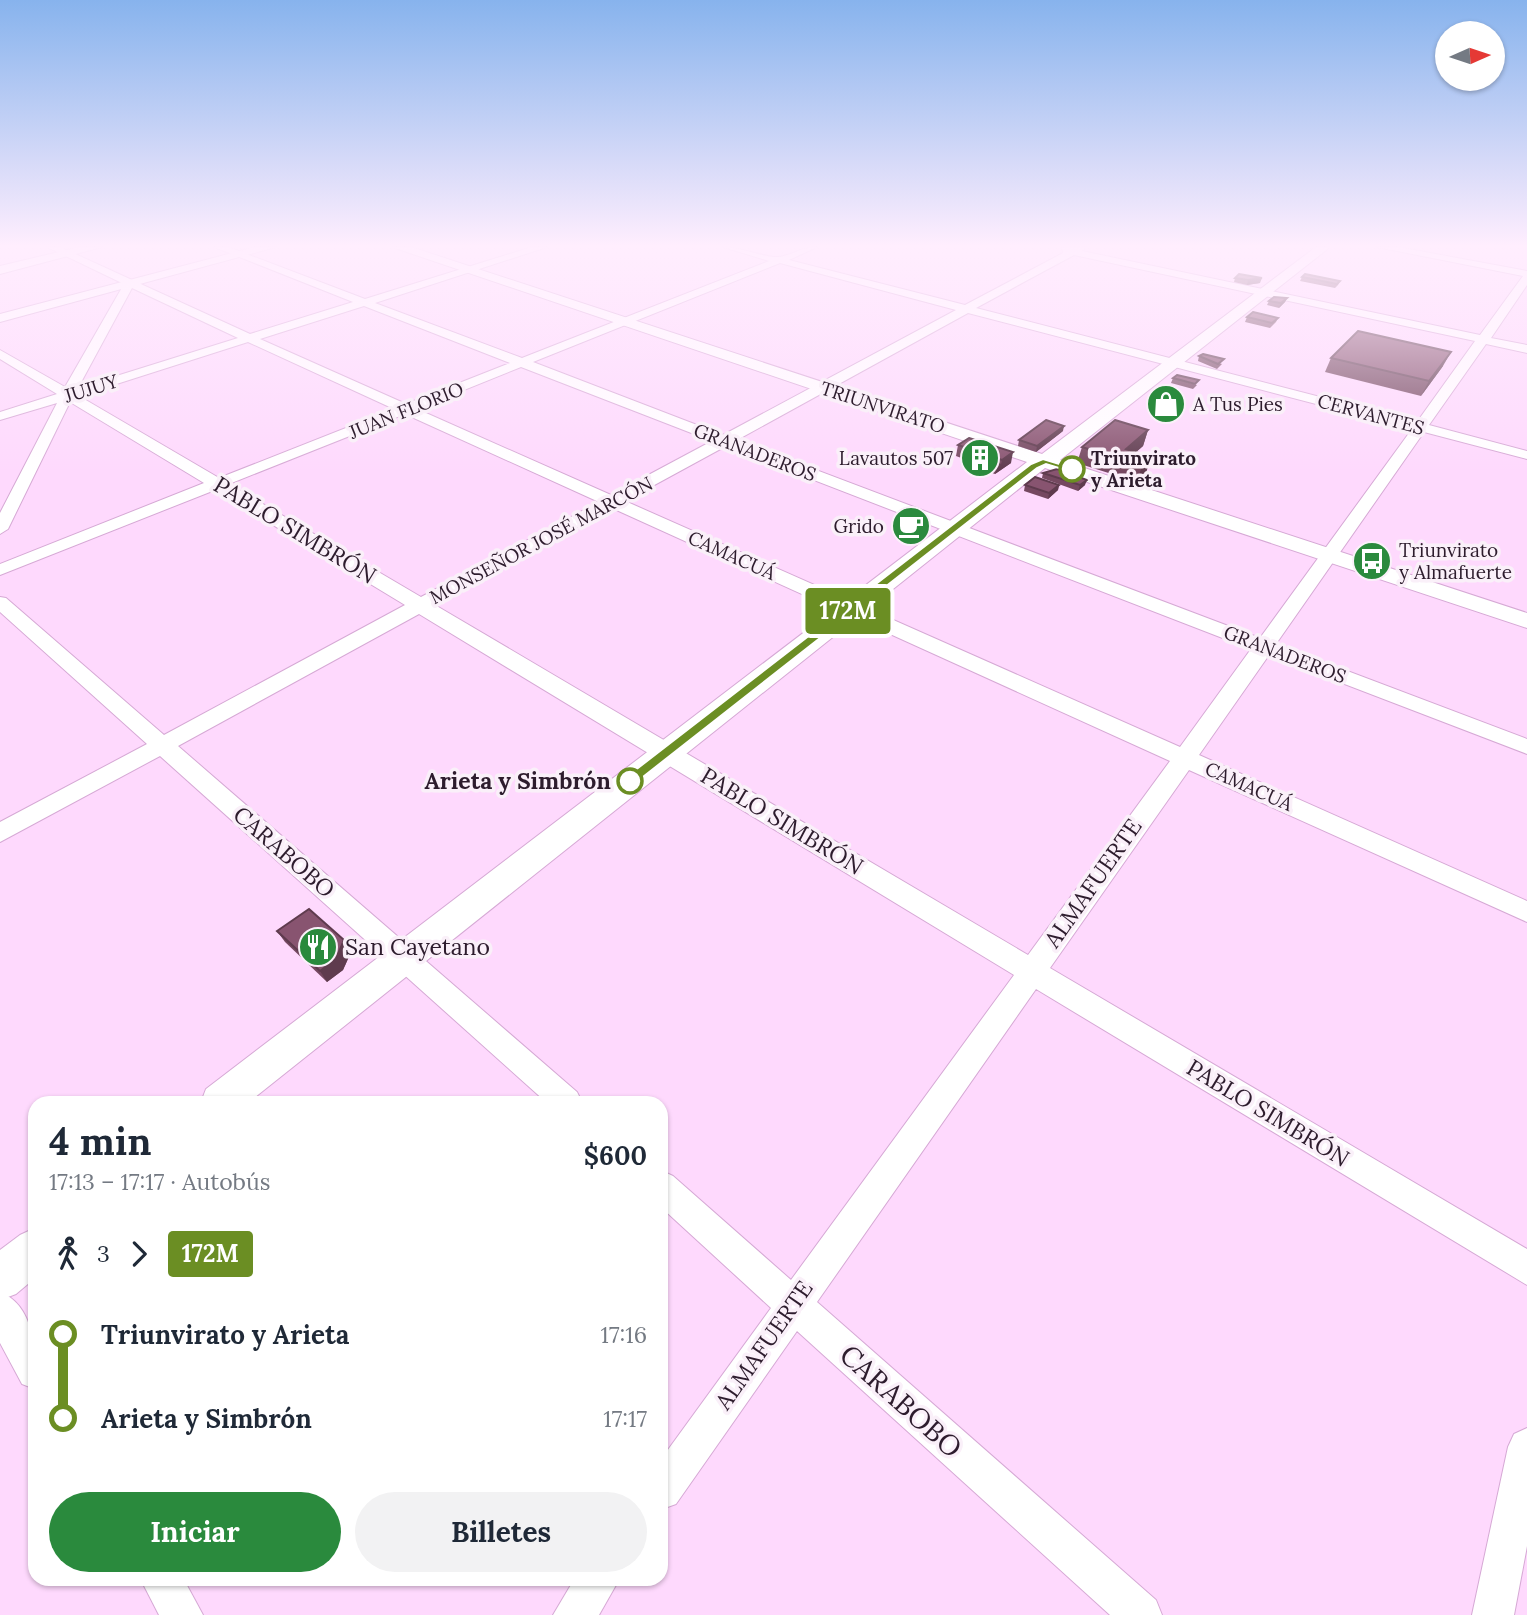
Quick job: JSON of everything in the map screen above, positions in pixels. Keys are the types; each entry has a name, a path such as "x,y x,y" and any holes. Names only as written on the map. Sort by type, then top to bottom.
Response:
{"street":[{"path":"0,529 108,322"},
{"name":"CAMACUÁ","path":"213,322 1527,912"},
{"name":"JUJUY","path":"0,416 303,322"},
{"name":"GRANADEROS","path":"417,322 1527,747"},
{"name":"MONSEÑOR JOSÉ MARCÓN","path":"0,833 942,322"},
{"name":"CERVANTES","path":"1018,322 1527,455"},
{"path":"228,1096 403,956 1034,466 1046,460 1226,322"},
{"path":"1401,322 1527,349"},
{"name":"ALMAFUERTE","path":"668,1481 792,1304 1423,428 1496,322"},
{"name":"JUAN FLORIO","path":"0,570 626,323"},
{"name":"TRIUNVIRATO","path":"626,323 1527,621"},
{"name":"PABLO SIMBRÓN","path":"0,354 419,606 668,751 1527,1268"},
{"name":"CARABOBO","path":"0,602 560,1096"},
{"name":"CARABOBO","path":"668,1192 1141,1615"},
{"path":"0,1278 28,1256"},
{"path":"0,1309 28,1359"},
{"path":"1493,1615 1527,1447"},
{"path":"165,1586 183,1615"},
{"path":"574,1615 594,1586"}],"building":[{"path":"1358,331 1451,352 1429,381 1331,358"},
{"path":"1203,354 1224,359 1218,364 1199,356"},
{"path":"1177,375 1199,380 1195,384 1173,378"},
{"path":"1155,393 1183,400 1179,404 1151,397"},
{"path":"1046,420 1064,426 1037,446 1019,440"},
{"path":"1115,420 1148,430 1126,449 1151,457 1142,466 1082,447"},
{"path":"969,438 1013,452 1002,460 958,445"},
{"path":"969,455 1001,465 997,469 965,458"},
{"path":"1057,469 1087,480 1080,485 1043,473"},
{"path":"1035,477 1059,485 1049,493 1025,485"},
{"path":"911,512 923,517 926,524 914,533 894,524"},
{"name":"San Cayetano","path":"309,909 344,940 336,959 320,971 277,931"}],"bus line":[{"name":"172M","path":"630,781 1034,466 1046,460 1072,469"}],"place":[{"name":"A Tus Pies","path":"1166,404"},
{"name":"Lavautos 507","path":"980,458"},
{"name":"Triunvirato y Arieta","path":"1072,469"},
{"name":"Grido","path":"911,526"},
{"name":"Triunvirato y Almafuerte","path":"1372,561"},
{"name":"Arieta y Simbrón","path":"630,781"},
{"name":"San Cayetano","path":"318,947"}]}
